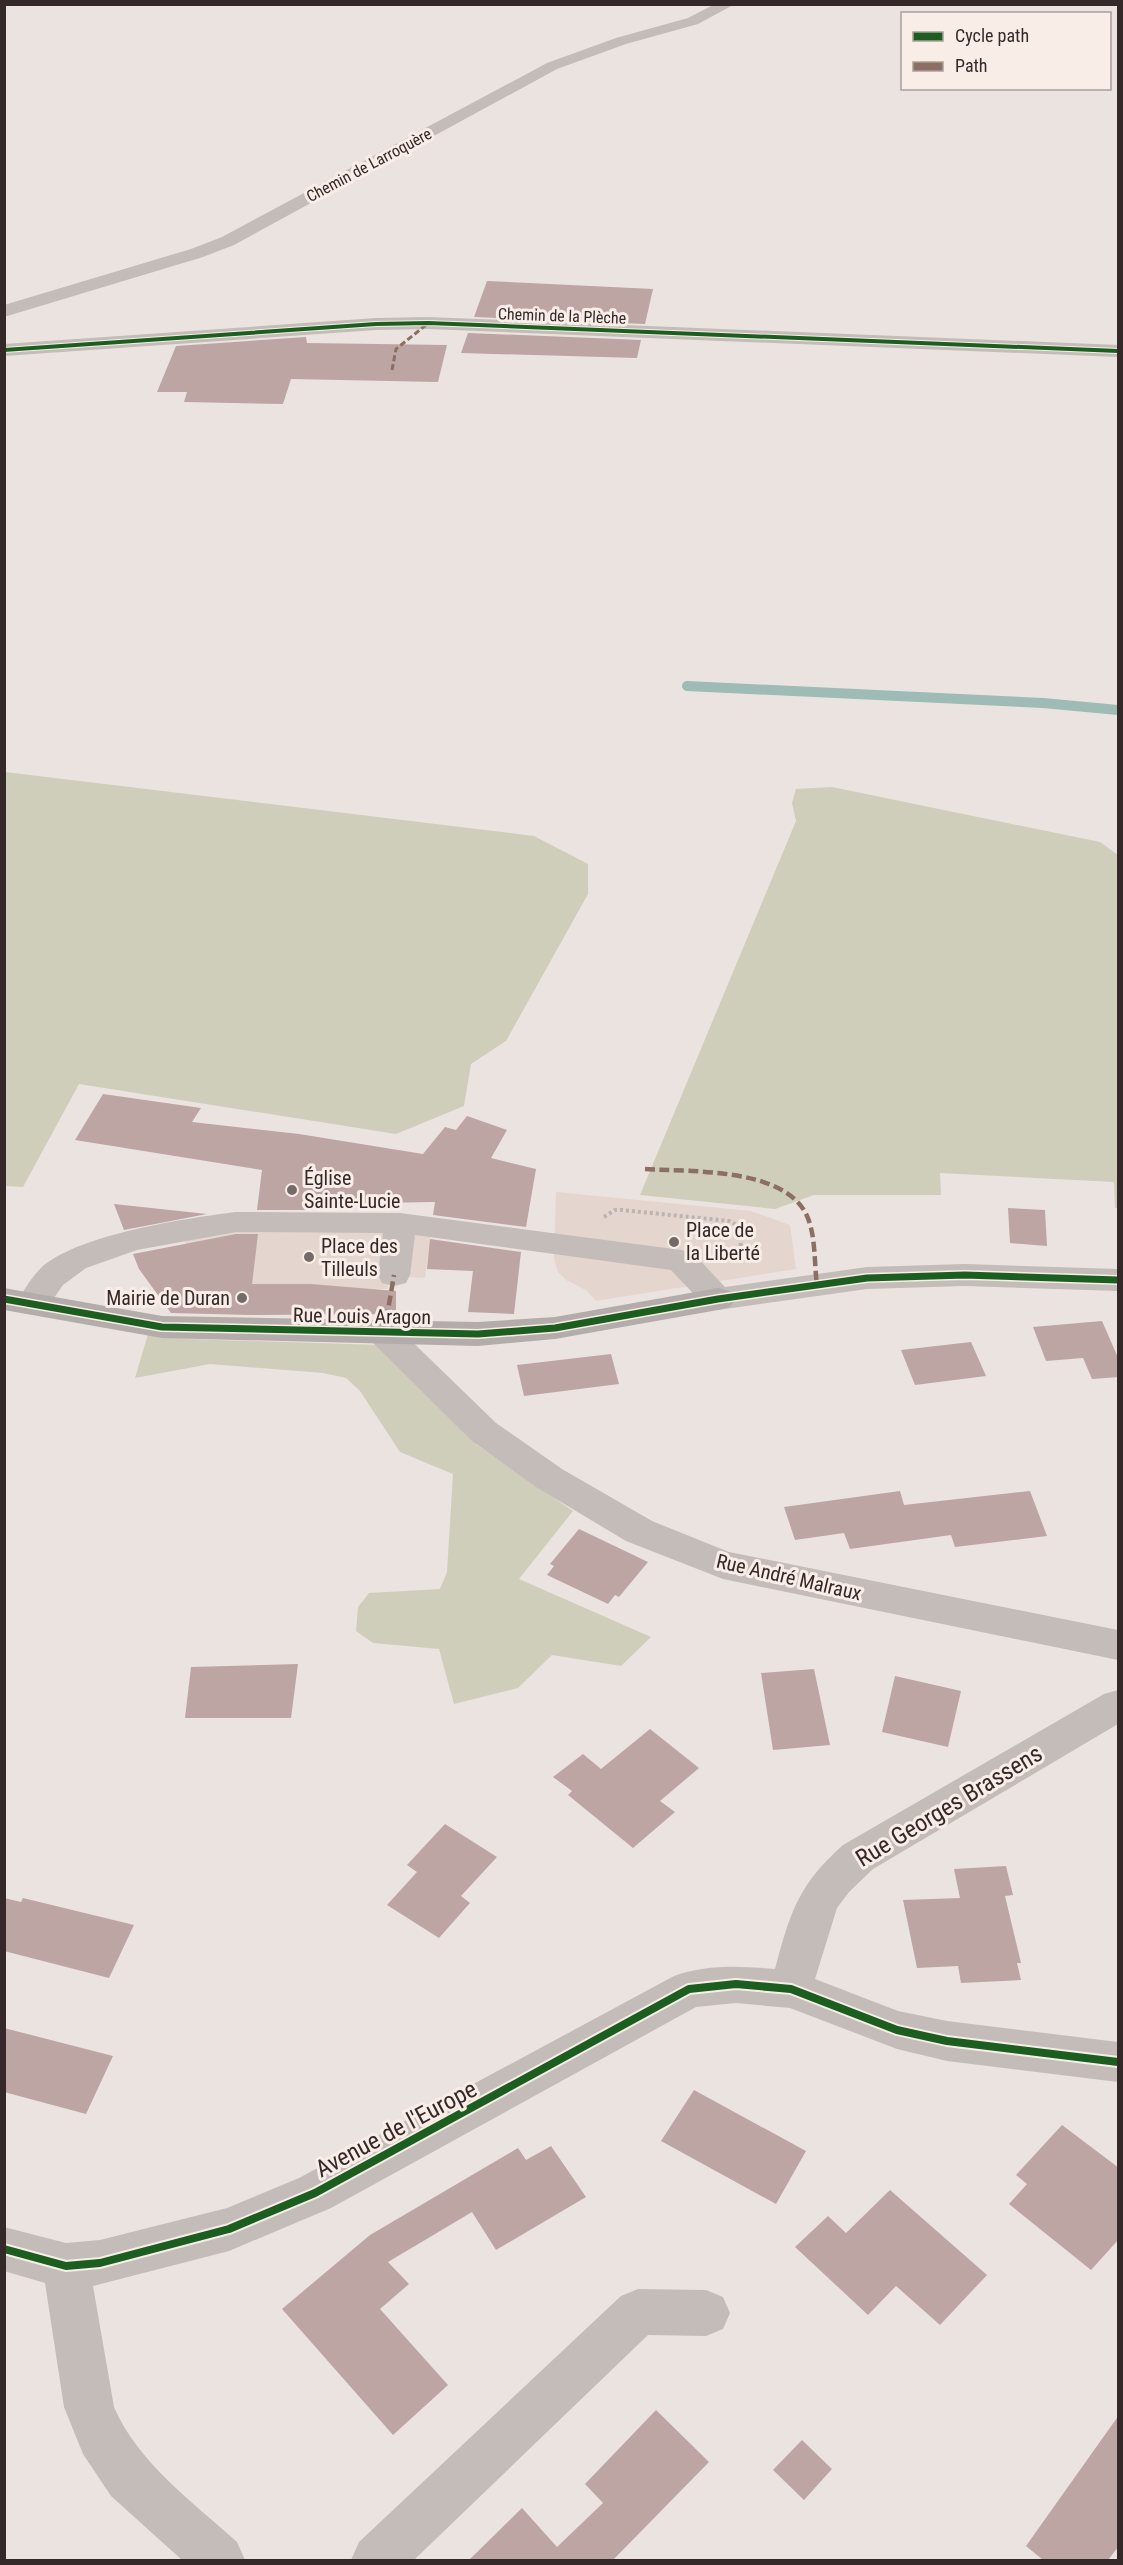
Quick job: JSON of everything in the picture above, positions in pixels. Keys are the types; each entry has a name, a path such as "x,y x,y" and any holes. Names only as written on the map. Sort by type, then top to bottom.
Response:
{"street":[{"name":"Chemin de Larroquère","path":"4,311 198,253 228,241 552,66 621,41 693,21 728,4"},
{"name":"Chemin de la Plèche","path":"4,350 376,324 428,323 1119,351"},
{"path":"19,1301 60,1268 74,1260 131,1241 236,1222 400,1222 681,1261 718,1299 867,1278 965,1275 1119,1280"},
{"path":"394,1275 400,1222"},
{"name":"Rue Louis Aragon","path":"19,1301 162,1327 384,1334 478,1334 555,1328 718,1299"},
{"name":"Rue André Malraux","path":"384,1334 484,1432 549,1478 639,1531 723,1565 1119,1645"},
{"name":"Rue Georges Brassens","path":"791,1989 813,1914 822,1895 833,1880 858,1857 1119,1705"},
{"name":"Avenue de l'Europe","path":"4,2249 66,2266 100,2263 229,2229 315,2193 689,1989 736,1984 791,1989"},
{"path":"791,1989 897,2030 947,2041 1119,2062"},
{"path":"66,2266 89,2407 101,2436 129,2478 219,2560"},
{"path":"377,2560 638,2312 706,2313"}],"path":[{"path":"561,1244 606,1215 615,1210 622,1210 729,1221 740,1227 741,1253"}],"green space":[{"path":"5,772 534,836 588,864 588,894 506,1041 471,1064 464,1106 396,1134 79,1084 23,1187 5,1186"},
{"path":"832,787 1100,842 1118,855 1118,1208 1115,1208 1114,1182 940,1173 941,1195 814,1195 775,1209 640,1195 796,821 792,803 796,789"},
{"path":"148,1334 187,1339 381,1345 477,1445 573,1511 519,1579 651,1637 621,1666 552,1655 518,1688 454,1704 439,1649 373,1643 356,1631 358,1607 369,1593 440,1589 447,1572 453,1474 400,1452 360,1391 346,1378 323,1373 210,1364 135,1378"}],"shaded area":[{"name":"Place de la Liberté","path":"556,1192 751,1211 790,1225 796,1269 596,1301 586,1290 566,1280 558,1272 554,1259"},
{"name":"Place des Tilleuls","path":"233,1228 431,1233 425,1278 390,1276 387,1289 197,1288 192,1260 184,1238"}],"building":[{"path":"487,281 653,289 645,324 474,317"},
{"path":"468,333 641,340 637,358 461,353"},
{"path":"306,337 307,343 447,345 438,382 291,379 283,404 184,402 187,392 157,392 176,346"},
{"path":"103,1094 201,1108 192,1122 299,1134 423,1154 445,1127 456,1130 467,1116 507,1130 491,1158 536,1169 526,1227 433,1215 435,1202 313,1204 312,1210 257,1210 262,1170 75,1140"},
{"path":"114,1204 207,1214 124,1230"},
{"path":"1008,1208 1045,1210 1047,1246 1010,1243"},
{"path":"236,1234 258,1234 252,1284 311,1284 396,1291 396,1314 171,1313 139,1269 133,1254"},
{"path":"430,1239 521,1252 514,1314 468,1312 473,1271 427,1269"},
{"path":"1102,1321 1119,1360 1119,1377 1092,1379 1083,1358 1046,1361 1033,1327"},
{"path":"971,1342 986,1376 915,1385 901,1350"},
{"path":"611,1354 619,1384 524,1396 517,1365"},
{"path":"900,1491 904,1505 1030,1491 1047,1536 955,1547 951,1535 850,1549 844,1533 795,1540 784,1507"},
{"path":"579,1529 648,1562 619,1597 615,1595 608,1604 547,1575 554,1566 550,1564"},
{"path":"298,1664 291,1718 185,1718 191,1667"},
{"path":"814,1669 830,1745 773,1750 761,1673"},
{"path":"895,1676 961,1691 948,1747 882,1732"},
{"path":"650,1729 699,1768 660,1801 675,1812 633,1848 568,1795 572,1791 553,1777 583,1754 601,1769"},
{"path":"445,1824 497,1857 461,1896 470,1903 439,1938 387,1905 417,1872 407,1865"},
{"path":"1006,1866 1013,1895 1005,1896 1021,1963 1017,1963 1021,1980 961,1983 958,1966 917,1968 903,1900 960,1898 954,1869"},
{"path":"4,1898 21,1902 23,1898 134,1925 109,1978 4,1951"},
{"path":"4,2028 113,2056 86,2114 4,2092"},
{"path":"694,2090 806,2151 776,2204 661,2141"},
{"path":"1062,2125 1119,2168 1119,2239 1091,2270 1009,2204 1027,2184 1016,2175"},
{"path":"551,2146 586,2197 496,2250 472,2212 388,2262 409,2284 380,2309 448,2385 393,2435 282,2309 370,2235 518,2148 526,2160"},
{"path":"890,2190 987,2275 940,2325 896,2286 868,2315 795,2247 828,2216 846,2233"},
{"path":"656,2410 709,2462 613,2560 469,2560 522,2508 557,2547 603,2503 585,2484"},
{"path":"1119,2415 1119,2546 1108,2560 1043,2560 1026,2546"},
{"path":"802,2440 832,2469 804,2500 773,2470"}],"waterway":[{"path":"687,686 1043,703 1118,710"}],"marked path":[{"path":"392,370 396,349 426,325"},
{"path":"645,1169 737,1176 761,1181 782,1189 799,1201 808,1217 817,1285"},
{"path":"384,1334 394,1275"}],"cycle path":[{"path":"4,350 376,324 428,323 1118,351"},
{"path":"4,1299 162,1327 478,1334 555,1328 718,1299 867,1278 965,1275 1118,1280"},
{"path":"4,2249 66,2266 100,2263 229,2229 315,2193 689,1989 736,1984 791,1989 897,2030 947,2041 1118,2062"}],"place":[{"name":"Église Sainte-Lucie","path":"292,1190"},
{"name":"Place de la Liberté","path":"674,1242"},
{"name":"Place des Tilleuls","path":"309,1257"},
{"name":"Mairie de Duran","path":"242,1298"}]}
